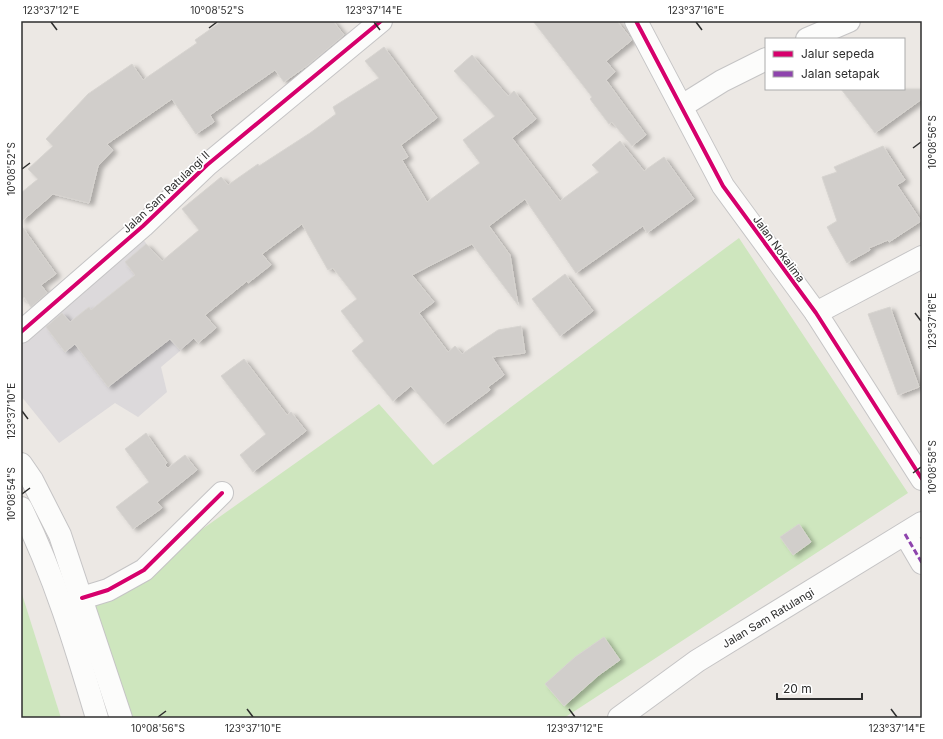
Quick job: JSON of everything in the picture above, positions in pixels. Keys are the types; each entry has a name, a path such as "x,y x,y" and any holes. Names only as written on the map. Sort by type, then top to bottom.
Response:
{"street":[{"name":"Jalan Sam Ratulangi II","path":"21,332 143,226 206,165 381,21"},
{"name":"Jalan Nokalima","path":"636,21 682,106 700,146 723,186 816,313 922,479"},
{"path":"809,38 849,21"},
{"path":"682,106 722,82 765,60"},
{"path":"816,313 922,257"},
{"path":"21,464 32,480 60,535 121,718"},
{"path":"82,598 108,590 144,570 222,493"},
{"path":"21,508 38,543 85,676 97,718"},
{"path":"913,529 922,564"},
{"name":"Jalan Sam Ratulangi","path":"618,718 697,661 913,529"}],"shaded area":[{"path":"141,237 212,324 161,367 167,392 138,417 115,403 59,443 21,396 21,337"}],"green space":[{"path":"739,238 908,493 564,718 128,718 95,605 379,404 433,465"},
{"path":"21,591 61,718 21,718"}],"building":[{"path":"222,21 333,21 344,35 308,65 284,82 275,70 210,115 214,122 196,134 172,99 107,144 113,150 98,166 89,203 53,194 21,222 21,193 38,179 28,169 53,146 46,139 88,94 132,64 143,80 197,43 195,40"},
{"path":"533,21 617,21 632,40 606,61 615,72 606,80 646,135 632,146 612,122 609,124 590,99 592,97"},
{"path":"384,47 437,118 401,145 408,157 402,160 427,202 480,163 463,140 495,116 454,71 472,55 508,96 514,91 536,119 512,138 560,201 599,172 592,165 620,141 644,171 664,157 694,199 647,233 643,226 576,273 525,199 489,226 510,255 518,305 472,244 412,275 434,302 419,313 448,352 455,346 462,354 498,330 521,326 525,353 492,357 504,375 488,387 490,390 444,424 411,386 393,401 352,351 364,341 341,311 357,299 333,268 328,270 302,224 262,254 271,265 248,283 247,281 205,315 216,328 198,343 194,338 180,350 170,339 108,387 75,344 65,352 46,327 62,313 70,322 89,307 91,310 135,275 125,262 146,244 162,261 199,230 182,209 221,177 228,185 258,164 259,166 310,133 336,114 333,107 379,78 365,61"},
{"path":"922,89 922,99 875,133 842,90"},
{"path":"883,146 905,180 897,185 921,221 889,242 888,240 869,248 870,250 847,263 827,227 837,221 822,177 837,172 834,167"},
{"path":"21,225 56,274 41,285 47,293 31,307 24,297 21,300"},
{"path":"565,274 593,311 560,336 532,299"},
{"path":"890,307 919,387 898,395 868,314"},
{"path":"244,359 287,415 291,412 306,431 253,472 240,455 266,434 221,376"},
{"path":"146,433 167,463 165,465 168,468 185,455 197,470 157,502 162,508 133,529 116,507 149,482 125,449"},
{"path":"799,524 811,542 793,555 780,537"},
{"path":"604,637 620,660 599,675 564,706 545,684 575,657"}],"marked path":[{"path":"905,534 922,563"}],"cycle path":[{"path":"21,332 143,226 207,165 381,21"},
{"path":"636,21 723,186 816,313 922,479"},
{"path":"82,598 108,590 144,570 222,493"}]}
